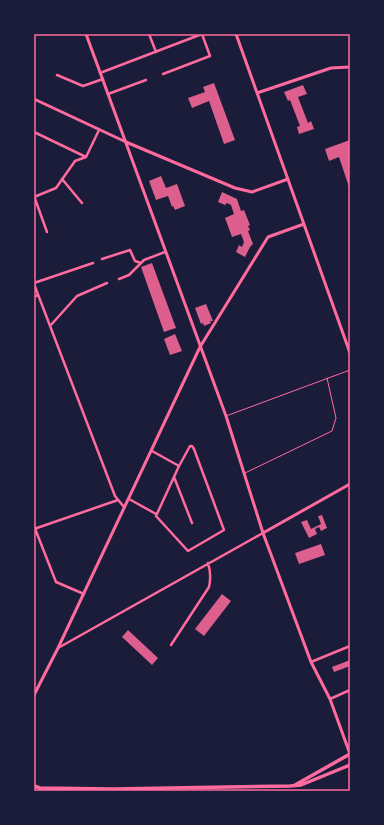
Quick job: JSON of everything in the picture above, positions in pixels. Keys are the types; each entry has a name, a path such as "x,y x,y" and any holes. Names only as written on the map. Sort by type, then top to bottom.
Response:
{"main road":[{"path":"294,786 350,754"},
{"path":"34,786 40,788 113,790 294,786 301,785 350,765"}],"street":[{"path":"86,34 226,416 263,533 310,662 330,699 350,754"},
{"path":"149,34 156,52"},
{"path":"100,73 202,34 210,56 163,74"},
{"path":"236,34 350,353"},
{"path":"257,93 331,68 350,67"},
{"path":"57,75 83,86 103,79"},
{"path":"108,94 146,80"},
{"path":"34,99 126,142 235,188 252,192 288,179"},
{"path":"47,232 34,196 56,188 75,161 86,157 99,130"},
{"path":"34,132 86,157"},
{"path":"62,179 82,203"},
{"path":"34,695 84,594 200,347 268,237 304,224"},
{"path":"102,259 130,250 135,261 141,263"},
{"path":"119,279 129,275 144,260 165,252"},
{"path":"92,263 34,283 115,496 125,507"},
{"path":"50,326 77,296 107,283"},
{"path":"34,297 38,296"},
{"path":"129,499 156,514 156,516 188,551 224,530 192,446 190,446 179,466 156,514"},
{"path":"152,451 179,466"},
{"path":"174,476 192,523"},
{"path":"58,648 350,484"},
{"path":"84,594 56,582 34,528 118,500"},
{"path":"172,645 209,587 211,571 208,563"},
{"path":"310,662 350,646"},
{"path":"330,699 350,690"}],"lane":[{"path":"226,416 350,370"},
{"path":"244,474 332,431 336,418 327,378"}],"building":[{"path":"214,83 235,140 224,144 209,101 192,108 188,98 205,92 203,87"},
{"path":"303,85 307,94 298,97 308,123 311,121 314,129 299,134 297,127 300,126 290,100 288,101 284,92"},
{"path":"350,140 350,190 339,157 329,161 325,149"},
{"path":"161,176 166,188 177,184 185,206 175,210 173,206 172,207 168,196 156,200 149,181"},
{"path":"222,192 237,199 241,211 244,210 250,225 248,226 250,230 248,231 253,244 245,257 236,252 239,245 242,247 244,242 241,234 232,237 225,218 234,214 231,205 227,203 225,205 218,202"},
{"path":"152,263 176,328 164,332 141,267"},
{"path":"206,304 213,321 210,321 211,323 204,326 203,323 201,324 195,308"},
{"path":"175,334 182,351 170,355 164,339"},
{"path":"322,515 327,528 321,531 319,527 315,529 317,534 309,538 301,522 307,520 311,529 321,524 318,516"},
{"path":"321,544 325,555 299,564 295,553"},
{"path":"222,594 231,601 204,636 195,629"},
{"path":"128,630 158,658 152,665 122,637"},
{"path":"350,660 350,666 334,672 332,667"}]}
